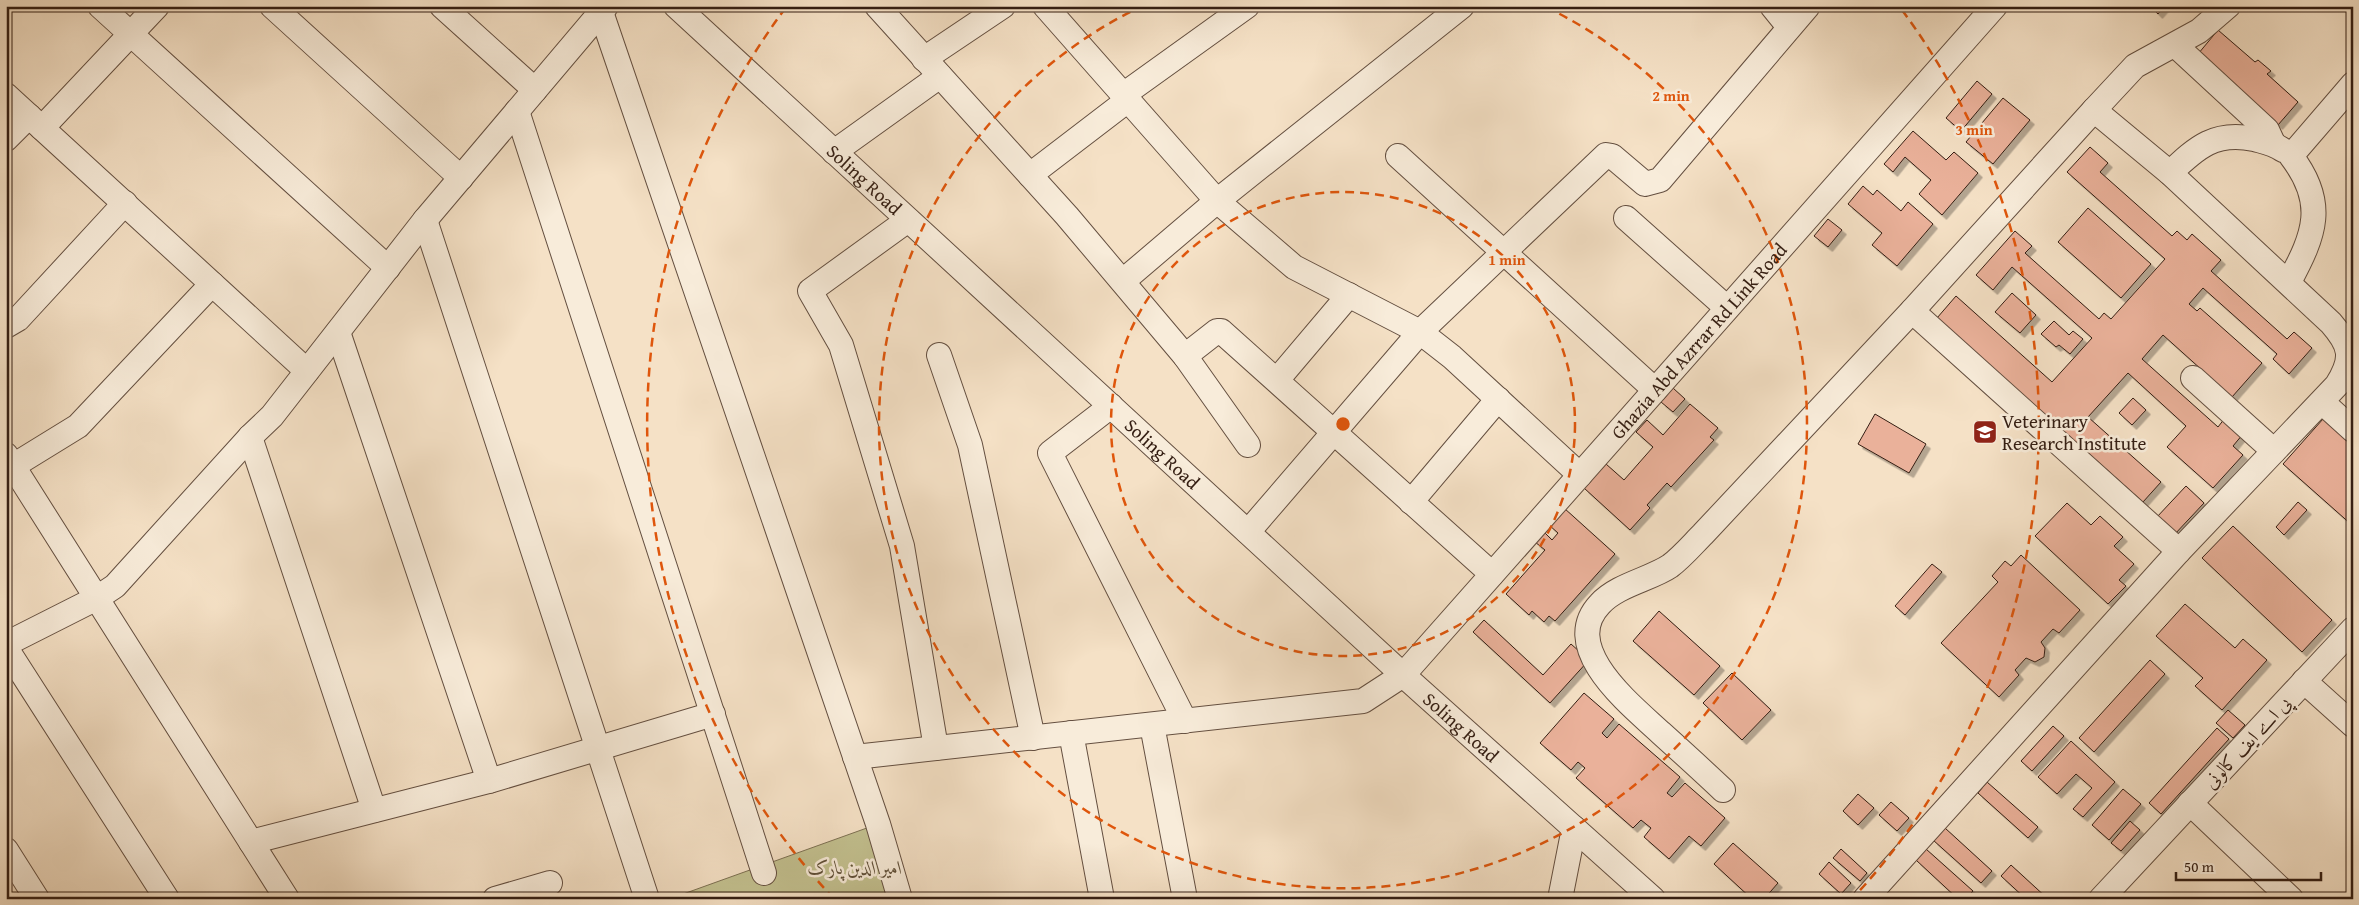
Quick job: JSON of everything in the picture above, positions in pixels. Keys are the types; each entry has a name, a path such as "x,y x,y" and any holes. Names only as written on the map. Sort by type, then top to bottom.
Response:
{"street":[{"path":"100,6 388,268"},
{"path":"6,139 35,122 130,34 157,6"},
{"path":"272,6 461,178"},
{"path":"442,6 535,90"},
{"path":"877,6 1123,281 1185,356 1248,445"},
{"path":"834,152 1002,6"},
{"path":"1045,6 1216,201 1294,267 1420,332 1452,357 1580,475"},
{"path":"1030,175 1126,98 1247,6"},
{"path":"1123,281 1216,201 1462,6"},
{"path":"1772,6 1789,26"},
{"path":"1248,532 1420,332 1606,155 1612,156 1645,184 1660,180 1789,26 1808,6"},
{"name":"Ghazia Abd Azrrar Rd Link Road","path":"855,757 1363,701 1403,675 1994,6"},
{"path":"1723,790 1619,694 1599,669 1590,651 1586,632 1591,617 1600,603 1622,589 1670,566 1703,534 1912,311 2135,66 2159,51 2175,45 2199,31 2228,6"},
{"name":"Soling Road","path":"678,7 1403,675 1653,899"},
{"path":"167,899 6,646 98,598 115,586 250,437 272,416 425,220 604,9"},
{"path":"604,9 878,824 900,899"},
{"path":"2175,45 2267,130 2282,150 2303,172 2312,193 2314,222 2307,250 2288,282"},
{"path":"2282,150 2353,84"},
{"path":"6,95 307,370"},
{"path":"1865,899 2179,551 2338,385 2347,369 2349,353 2344,337 2288,282 2170,174 2094,110"},
{"path":"518,111 764,873"},
{"path":"2170,174 2205,143 2224,136 2282,150"},
{"path":"1398,156 1502,253 1655,390"},
{"path":"6,326 18,319 125,203"},
{"path":"1626,218 1727,308"},
{"path":"425,220 647,899"},
{"path":"908,220 810,290 841,345 902,546 936,748"},
{"path":"212,284 78,426 10,460 287,899"},
{"path":"1277,380 1349,295"},
{"path":"1912,311 2179,551"},
{"path":"1185,356 1217,331 1221,330 1333,433 1492,574"},
{"path":"338,332 489,781"},
{"path":"939,355 970,445 1033,738"},
{"path":"2193,378 2274,451"},
{"path":"1411,502 1498,399"},
{"path":"2322,402 2353,430"},
{"path":"1111,406 1050,453 1185,721"},
{"path":"250,437 374,810"},
{"name":"پی اے ایف کالونی","path":"2101,899 2353,628"},
{"name":"پی اے ایف کالونی","path":"2304,681 2353,725"},
{"path":"251,842 489,781 713,714"},
{"path":"1152,725 1186,899"},
{"path":"1071,733 1102,899"},
{"name":"پی اے ایف کالونی","path":"2190,803 2291,899"},
{"path":"1560,899 1574,828"},
{"path":"6,850 37,899"},
{"path":"495,899 550,884"}],"green space":[{"name":"امیر الدین پارک","path":"878,824 900,899 672,899 672,898"}],"building":[{"path":"2150,6 2165,6 2158,14"},
{"path":"2218,30 2255,62 2258,60 2271,71 2267,74 2298,102 2278,125 2198,54"},
{"path":"1977,81 1992,94 1961,131 1946,118"},
{"path":"2003,98 2030,120 1993,164 1966,142"},
{"path":"1913,131 1946,160 1954,152 1978,173 1942,215 1919,194 1931,180 1905,157 1893,172 1884,164"},
{"path":"2090,147 2108,163 2100,172 2172,236 2177,231 2187,240 2192,234 2221,260 2211,271 2287,339 2294,332 2312,348 2289,374 2273,359 2277,354 2203,288 2189,304 2197,311 2200,308 2262,363 2232,397 2163,335 2142,359 2218,427 2225,418 2243,434 2233,446 2243,455 2213,488 2167,447 2186,426 2128,373 2088,417 2161,482 2143,502 1937,318 1956,296 2052,382 2092,338 2012,267 1993,290 1976,275 2015,231 2032,246 2025,253 2099,319 2104,313 2111,319 2165,259 2067,172"},
{"path":"1863,186 1873,195 1877,190 1901,211 1908,202 1933,224 1897,266 1872,245 1882,233 1848,204"},
{"path":"2088,208 2151,264 2121,298 2058,242"},
{"path":"1828,219 1842,230 1828,247 1814,236"},
{"path":"2012,293 2036,315 2020,333 1995,312"},
{"path":"2054,321 2069,335 2073,331 2083,339 2070,354 2059,345 2056,347 2041,334"},
{"path":"1673,388 1685,399 1673,412 1661,402"},
{"path":"2133,398 2146,410 2132,425 2119,413"},
{"path":"1690,404 1718,428 1710,437 1714,440 1671,487 1667,483 1647,505 1650,508 1630,530 1584,488 1606,464 1624,480 1653,447 1636,432 1647,420 1663,435"},
{"path":"1875,414 1926,444 1909,473 1858,444"},
{"path":"2323,419 2353,446 2353,526 2283,464"},
{"path":"2186,486 2204,503 2174,535 2156,518"},
{"path":"2298,502 2307,510 2284,535 2276,527"},
{"path":"2067,503 2091,525 2100,516 2123,537 2114,546 2134,564 2119,580 2126,586 2108,604 2035,536"},
{"path":"1564,508 1615,554 1555,621 1549,616 1544,622 1532,611 1529,615 1506,594 1545,550 1535,542 1544,532 1552,540 1558,533 1549,525"},
{"path":"2233,526 2332,620 2302,652 2202,558"},
{"path":"2021,555 2080,610 2059,633 2053,629 2041,642 2045,648 2044,657 2035,662 2026,658 2015,670 2019,675 1999,697 1941,643 1998,582 1992,576 2005,561 2011,566"},
{"path":"1932,564 1942,572 1905,615 1895,606"},
{"path":"2185,604 2235,648 2243,639 2267,660 2222,710 2195,686 2203,678 2156,636"},
{"path":"1659,611 1720,666 1694,695 1633,641"},
{"path":"1484,620 1543,675 1571,644 1589,660 1550,703 1473,632"},
{"path":"2150,660 2165,674 2094,752 2079,738"},
{"path":"1732,673 1771,710 1742,740 1703,703"},
{"path":"1584,693 1614,719 1602,733 1607,738 1619,724 1680,777 1667,793 1672,797 1685,783 1725,818 1701,846 1689,836 1669,859 1644,837 1651,828 1641,820 1633,828 1576,778 1585,768 1578,762 1571,770 1540,743"},
{"path":"2228,710 2245,725 2233,738 2216,723"},
{"path":"2053,726 2064,736 2032,771 2021,761"},
{"path":"2217,728 2229,739 2161,814 2149,803"},
{"path":"2071,741 2115,782 2083,817 2073,809 2092,788 2076,774 2057,794 2038,777"},
{"path":"1987,782 2038,827 2028,838 1978,793"},
{"path":"2123,789 2141,804 2109,840 2092,825"},
{"path":"1858,794 1874,808 1858,825 1843,811"},
{"path":"1891,802 1909,818 1897,831 1879,815"},
{"path":"2130,821 2140,830 2121,851 2111,843"},
{"path":"1945,828 1992,871 1981,883 1933,840"},
{"path":"1733,843 1778,883 1764,899 1752,899 1714,864"},
{"path":"1841,849 1867,873 1860,881 1833,858"},
{"path":"1926,849 1973,891 1965,899 1958,899 1916,860"},
{"path":"1829,862 1851,883 1841,894 1819,874"},
{"path":"2011,865 2048,899 2026,899 2001,876"}],"place":[{"name":"Veterinary Research Institute","path":"1985,432"}]}
